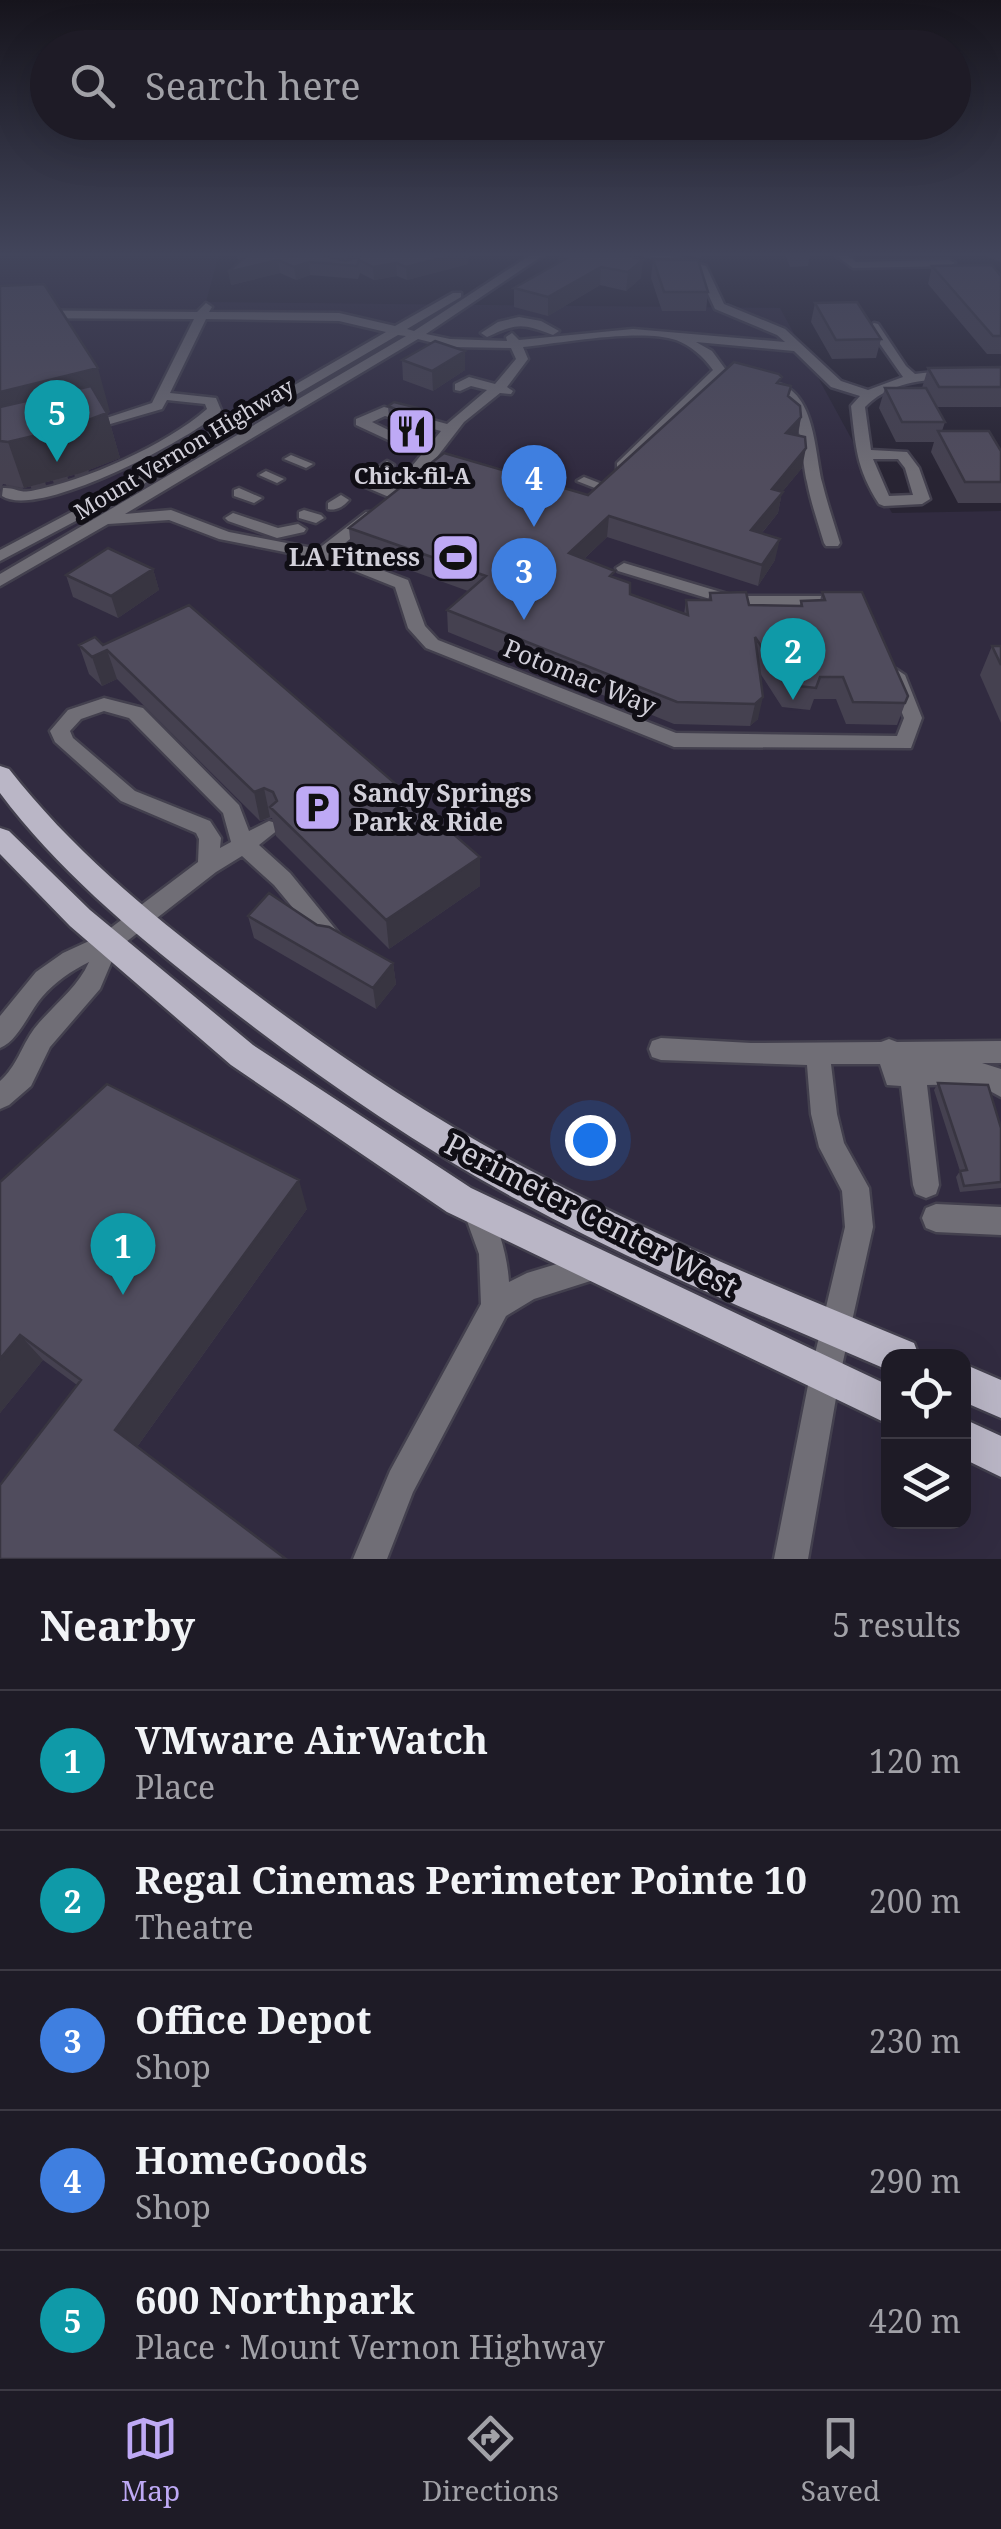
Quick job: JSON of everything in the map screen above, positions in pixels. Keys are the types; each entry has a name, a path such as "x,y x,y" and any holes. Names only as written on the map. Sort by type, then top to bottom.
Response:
{"main road":[{"name":"Perimeter Center West","path":"0,775 46,832 140,920 272,1025 476,1158 671,1256 884,1349"},
{"name":"Perimeter Center West","path":"0,838 108,944 242,1055 348,1129 477,1210 881,1401"},
{"path":"971,1386 1001,1398"},
{"path":"971,1443 1001,1457"}],"street":[{"path":"71,431 142,414 164,396 197,327"},
{"path":"388,327 398,329"},
{"path":"411,327 450,343 524,353 633,332 665,330 708,354 722,375 782,388 794,398 806,424 814,478 832,543"},
{"name":"Mount Vernon Highway","path":"0,556 180,457 398,329 426,327"},
{"path":"438,327 487,333 524,353"},
{"path":"487,333 495,327"},
{"path":"539,327 553,331 665,330 792,345"},
{"path":"768,327 781,332 836,384 869,394"},
{"path":"874,327 901,369 912,378"},
{"name":"Mount Vernon Highway","path":"0,581 174,481 415,328"},
{"path":"322,554 412,481 455,429 518,376 524,353 553,331"},
{"path":"862,454 858,406 869,394 893,380 961,374 1001,380"},
{"path":"583,489 600,486 618,470 628,450 654,435 722,375"},
{"path":"460,387 469,381 503,391"},
{"path":"8,492 10,496 26,498 116,470 208,418 214,406 201,396 164,396"},
{"path":"668,400 685,404"},
{"path":"435,457 362,422 384,411 455,429"},
{"path":"652,414 670,419"},
{"path":"435,418 455,429"},
{"path":"637,430 654,435"},
{"path":"172,435 214,436"},
{"path":"172,435 180,457"},
{"path":"384,438 412,447"},
{"path":"388,464 363,482 396,494"},
{"path":"601,464 618,470"},
{"path":"171,515 164,502 174,481"},
{"path":"343,504 375,511"},
{"name":"Potomac Way","path":"110,520 171,515 225,536 322,554 402,584 417,628 432,644 651,734 691,742 904,744 913,718 891,664"},
{"path":"233,518 277,533 306,521"},
{"path":"624,568 733,601 857,603"},
{"path":"208,866 210,838 203,827 128,796 65,742 60,731 66,721 88,707 104,704 123,705 136,712 232,810 242,843 282,879 330,936"},
{"path":"0,1037 22,1002 58,964 108,944 208,866 269,830"},
{"path":"0,1096 22,1078 41,1038 92,982 108,944"},
{"path":"661,1049 818,1054 889,1050 1001,1052"},
{"path":"889,1050 896,1076"},
{"path":"791,1559 860,1208 855,1188 832,1147 818,1054"},
{"path":"926,1185 922,1127 912,1084 916,1074 977,1073 999,1080 1001,1086"},
{"path":"477,1210 493,1254 496,1306"},
{"path":"936,1218 1001,1221"},
{"path":"370,1559 401,1482 496,1306 527,1287 593,1267"}],"shaded area":[{"path":"0,327 790,327 892,513 1001,511 1001,1559 0,1559"}],"building":[{"path":"0,327 71,327 98,368 0,392"},
{"path":"828,327 873,327 881,339 836,340"},
{"path":"985,327 1001,327 1001,336 993,336"},
{"path":"435,341 465,351 432,371 402,360"},
{"path":"734,362 779,374 782,377 777,383 791,386 788,396 800,406 801,417 786,433 805,437 806,448 772,489 783,492 751,530 780,539 762,565 609,516 569,553 615,571 610,576 630,583 630,594 688,615 686,600 711,600 710,593 746,592 749,605 802,606 801,601 825,600 822,592 862,592 908,696 905,703 853,702 843,677 820,677 816,688 788,685 755,637 763,697 755,704 677,702 447,610 486,576 349,528 444,453 588,495"},
{"path":"1001,367 1001,387 939,387 928,368"},
{"path":"91,386 107,413 67,428 0,441 0,407"},
{"path":"885,388 926,388 945,422 902,422"},
{"path":"394,402 426,410 416,418 388,406"},
{"path":"938,431 989,431 1001,451 1001,482 965,482"},
{"path":"108,548 153,569 111,596 66,575"},
{"name":"Sandy Springs Park & Ride","path":"189,605 480,857 386,920 270,807 277,801 273,792 264,788 254,792 107,650 92,657 79,645 95,637 103,645"},
{"path":"992,646 1001,646 1001,665"},
{"path":"269,893 317,925 329,927 393,963 373,988 248,916"},
{"path":"938,1083 988,1085 1001,1128 1001,1182 964,1186 960,1171 967,1170"},
{"path":"107,1084 299,1180 115,1430 286,1559 0,1559 0,1485 81,1380 20,1335 0,1359 0,1182"}],"tunnel":[{"path":"8,491 75,470 89,471"}],"place":[{"name":"Chick-fil-A","path":"412,432"},
{"name":"600 Northpark","path":"57,462"},
{"name":"HomeGoods","path":"534,527"},
{"name":"LA Fitness","path":"455,557"},
{"name":"Office Depot","path":"524,620"},
{"name":"Regal Cinemas Perimeter Pointe 10","path":"793,700"},
{"name":"Sandy Springs Park & Ride","path":"318,807"},
{"name":"VMware AirWatch","path":"123,1295"}]}
